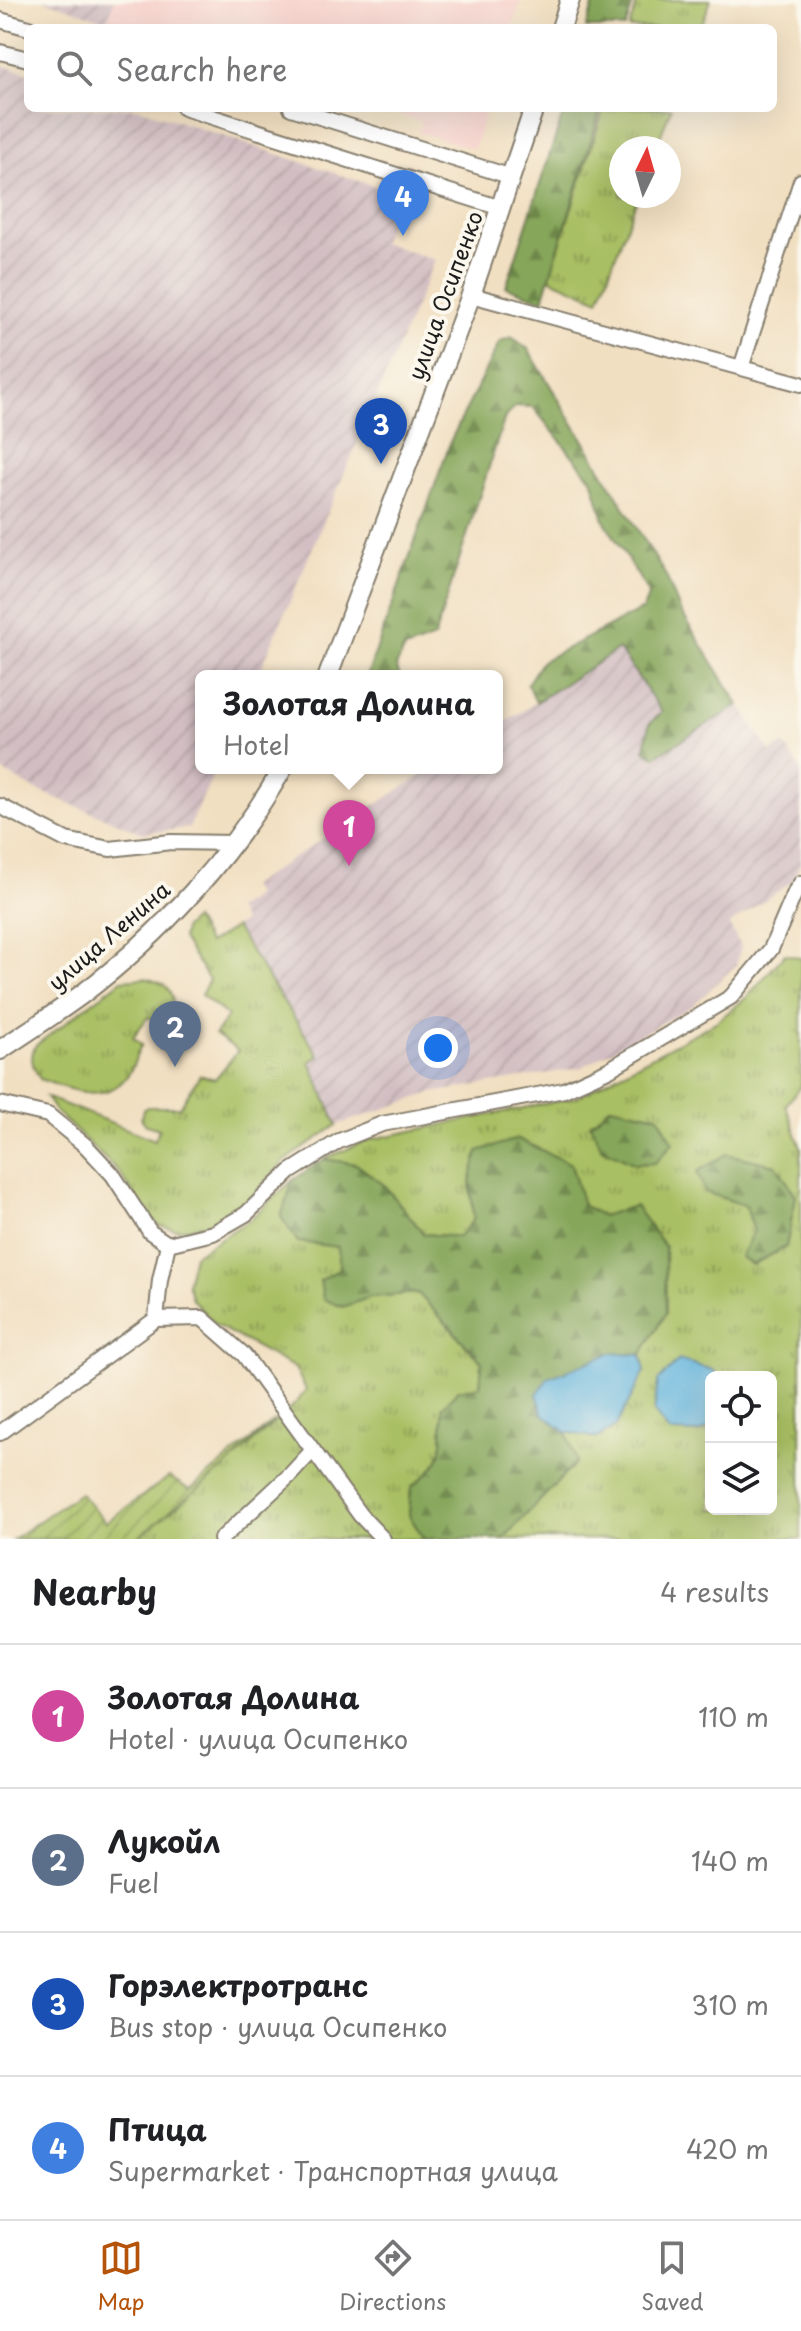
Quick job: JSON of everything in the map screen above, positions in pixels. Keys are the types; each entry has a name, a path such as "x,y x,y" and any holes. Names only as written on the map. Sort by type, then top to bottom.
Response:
{"main road":[{"path":"562,24 570,0"},
{"name":"улица Осипенко","path":"330,670 471,295 533,112"},
{"path":"234,843 279,774"},
{"name":"улица Ленина","path":"0,1050 82,994 158,929 197,890 234,843"}],"street":[{"path":"0,20 24,27"},
{"path":"0,52 24,58"},
{"path":"197,112 501,208"},
{"path":"304,112 512,177"},
{"path":"741,368 801,181"},
{"path":"471,295 801,384"},
{"path":"0,806 66,840 110,849 171,842 234,843"},
{"path":"0,1104 48,1115 86,1146 113,1175 150,1232 168,1244 213,1233 246,1214 290,1172 339,1141 382,1124 564,1090 608,1070 731,997 771,949 801,883"},
{"path":"156,1319 168,1244"},
{"path":"0,1433 156,1319 202,1318 244,1355 360,1515 383,1539"},
{"path":"221,1539 313,1450"}],"shaded area":[{"path":"43,0 114,0 107,21"},
{"path":"114,0 521,0 513,24 117,24 107,21"},
{"path":"0,65 24,72 24,112 150,112 401,195 381,242 435,260 261,670 195,670 195,774 213,774 189,828 143,833 34,789 0,770"},
{"path":"391,112 486,112 474,149 418,132 422,122"},
{"path":"680,610 770,752 784,744 801,770 801,863 791,882 729,925 741,946 736,965 692,1006 580,1068 431,1093 337,1125 310,1062 319,1055 235,927 243,922 236,909 256,896 250,886 424,774 503,774 503,723"}],"green space":[{"path":"595,0 634,0 626,24 587,24"},
{"path":"638,0 711,0 702,24 630,24"},
{"path":"564,112 600,112 543,300 506,287"},
{"path":"603,112 670,112 660,136 609,136 609,208 634,208 599,300 549,278"},
{"path":"512,337 528,349 666,576 680,610 739,705 654,757 645,749 649,724 662,712 619,649 536,702 527,684 542,661 643,609 649,594 604,520 593,481 533,407 516,406 505,417 434,638 405,649 396,666 398,670 369,670 451,440 500,341"},
{"path":"194,919 208,944 235,927 319,1056 310,1062 337,1125 285,1161 242,1207 210,1223 178,1230 158,1225 140,1205 119,1172 55,1111 46,1097 155,1140 159,1129 146,1125 141,1118 143,1110 147,1107 180,1107 200,1075 215,1079 238,1051 215,1034 228,1016 201,995 209,980 182,939 184,928"},
{"path":"785,954 801,958 801,1086 786,1105 801,1148 801,1539 503,1539 577,1462 566,1432 598,1438 645,1371 641,1355 666,1313 602,1216 582,1205 571,1164 470,1182 474,1219 459,1237 424,1234 384,1185 356,1164 324,1159 368,1140 577,1097 716,1022 747,997","holes":["776,1165 796,1196 786,1247 754,1231 746,1206"]},
{"path":"145,978 167,987 173,1001 158,1023 148,1017 133,1037 142,1045 124,1080 114,1088 90,1093 40,1079 33,1063 35,1046 122,980"},
{"path":"611,1106 659,1116 673,1143 655,1163 635,1164 602,1148 590,1124"},
{"path":"518,1139 571,1164 583,1205 602,1216 635,1206 665,1247 666,1313 641,1355 611,1353 543,1414 566,1432 577,1461 503,1539 424,1539 409,1515 411,1487 437,1461 442,1444 442,1407 458,1390 480,1386 482,1362 418,1293 371,1297 342,1307 323,1299 320,1280 340,1269 338,1247 298,1242 281,1217 293,1180 324,1159 356,1164 384,1185 424,1234 459,1237 474,1219 470,1182 478,1151"},
{"path":"727,1154 776,1165 796,1196 786,1247 752,1265 740,1257 754,1231 746,1206 705,1192 697,1172"},
{"path":"293,1180 281,1217 338,1247 342,1307 371,1297 418,1293 482,1362 480,1387 442,1407 442,1444 437,1461 411,1487 409,1515 424,1539 136,1539 230,1463 297,1402 306,1390 295,1368 214,1324 192,1299 187,1283 194,1255 248,1221"},
{"path":"274,1421 230,1463 136,1539 13,1539 80,1493 106,1522 169,1477 190,1490"}],"water":[{"path":"611,1353 641,1355 645,1371 616,1426 598,1438 566,1432 543,1414 537,1394 548,1378"},
{"path":"679,1360 713,1370 705,1371 705,1429 698,1433 669,1432 654,1412 658,1381"}],"place":[{"name":"Птица","path":"403,236"},
{"name":"Горэлектротранс","path":"381,464"},
{"name":"Золотая Долина","path":"349,866"},
{"name":"Лукойл","path":"175,1067"}]}
